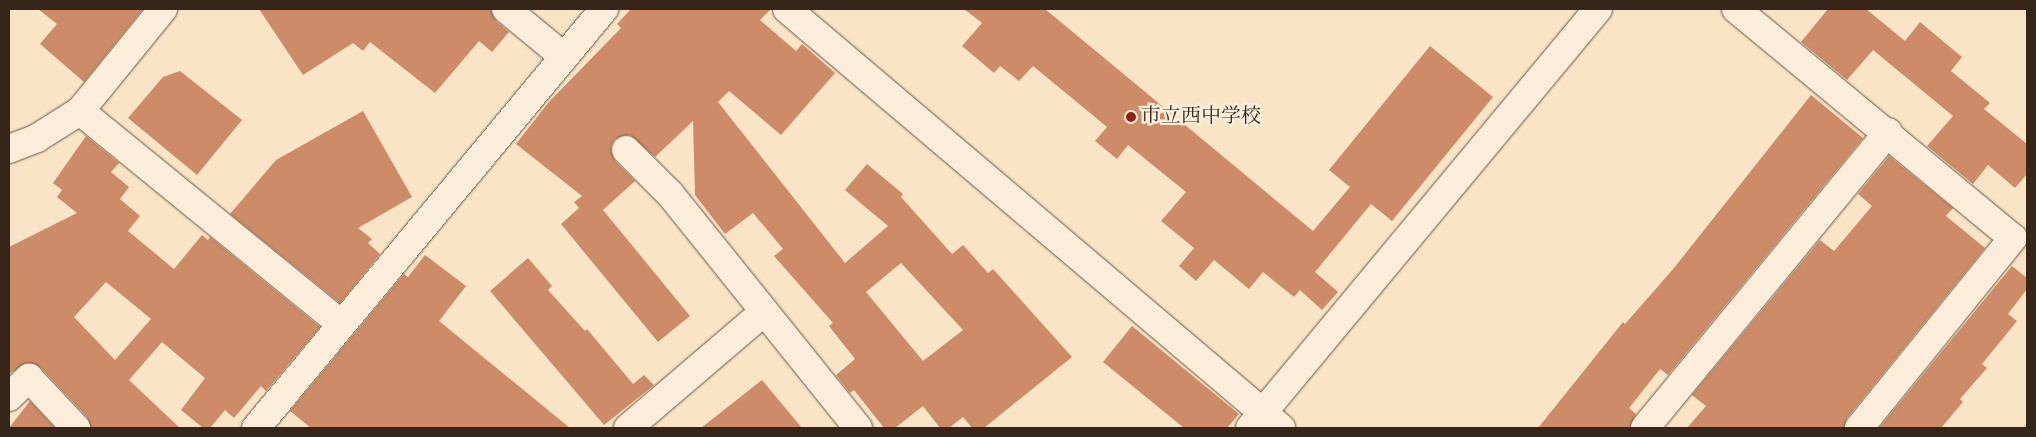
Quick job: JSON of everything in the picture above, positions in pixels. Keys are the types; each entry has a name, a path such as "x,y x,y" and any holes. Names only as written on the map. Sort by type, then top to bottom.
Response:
{"street":[{"path":"9,149 36,138 80,111 163,9"},
{"path":"506,9 564,57"},
{"path":"256,428 604,9"},
{"path":"787,9 1265,423 1598,9"},
{"path":"1736,9 1888,132 2013,238 1859,428"},
{"path":"80,111 341,324"},
{"path":"1645,428 1888,132"},
{"path":"626,150 670,194 858,428"},
{"path":"628,428 764,312"},
{"path":"9,397 30,378 76,428"}],"building":[{"path":"38,9 143,9 84,82 40,44 57,24"},
{"path":"259,9 491,9 496,21 509,32 492,52 479,41 435,93 370,42 363,51 353,43 303,75"},
{"path":"631,9 771,9 760,20 796,51 802,44 835,73 781,135 729,91 718,102 845,263 888,226 845,190 867,164 903,194 901,197 952,254 963,245 988,273 993,269 1072,357 984,428 972,428 963,417 949,428 940,428 923,406 895,428 884,428 854,390 850,393 836,375 855,359 829,326 833,323 774,256 783,249 753,213 725,234 695,195 693,121 655,157 630,135 615,139 611,146 615,161 635,181 603,210 690,316 658,342 561,224 579,208 574,202 582,196 516,144 548,103 621,28 617,24","holes":["901,263 963,330 923,361 866,292"]},
{"path":"964,9 1045,9 1313,231 1350,187 1329,170 1430,46 1493,97 1392,221 1371,204 1315,272 1338,292 1322,310 1300,290 1294,297 1263,272 1249,289 1214,260 1196,281 1179,266 1194,248 1161,221 1186,192 1128,145 1117,159 1095,141 1107,127 1033,66 1019,81 1000,66 994,73 962,46 982,23"},
{"path":"1828,9 1866,9 1905,41 1920,22 1962,57 1951,71 1990,103 1984,109 2027,144 2027,174 2015,188 1988,165 1973,184 1927,146 1953,116 1873,50 1847,80 1801,42"},
{"path":"180,71 242,120 197,175 128,118 163,77"},
{"path":"1811,95 1863,138 1668,375 1660,369 1629,408 1636,414 1630,428 1538,428 1623,322 1625,324 1674,268"},
{"path":"363,111 412,197 358,228 372,239 368,243 380,254 340,303 230,214 276,160"},
{"path":"86,136 119,163 111,172 129,187 120,199 140,216 128,231 174,269 202,235 208,240 210,237 320,327 266,391 261,386 234,418 225,410 210,428 203,428 181,410 205,378 162,342 129,380 180,428 91,428 87,417 40,367 26,363 9,374 9,247 77,213 57,197 62,190 53,183","holes":["106,282 151,319 115,360 74,317"]},
{"path":"1889,156 1953,208 1946,216 1985,248 1847,418 1844,428 1687,428 1706,406 1692,395 1820,240 1834,251 1872,206 1858,194"},
{"path":"425,255 466,286 439,321 570,428 311,428 290,411 404,274 408,277"},
{"path":"528,258 552,286 548,290 585,331 587,329 633,384 644,375 654,385 604,425 490,291"},
{"path":"2012,266 2027,278 2027,289 2008,314 2017,321 1982,364 1987,368 1960,399 1963,402 1941,428 1879,428"},
{"path":"1132,326 1239,414 1227,428 1184,428 1103,362"},
{"path":"762,380 802,428 701,428"},
{"path":"30,401 55,428 9,428"}],"place":[{"name":"市立西中学校","path":"1131,117"}]}
